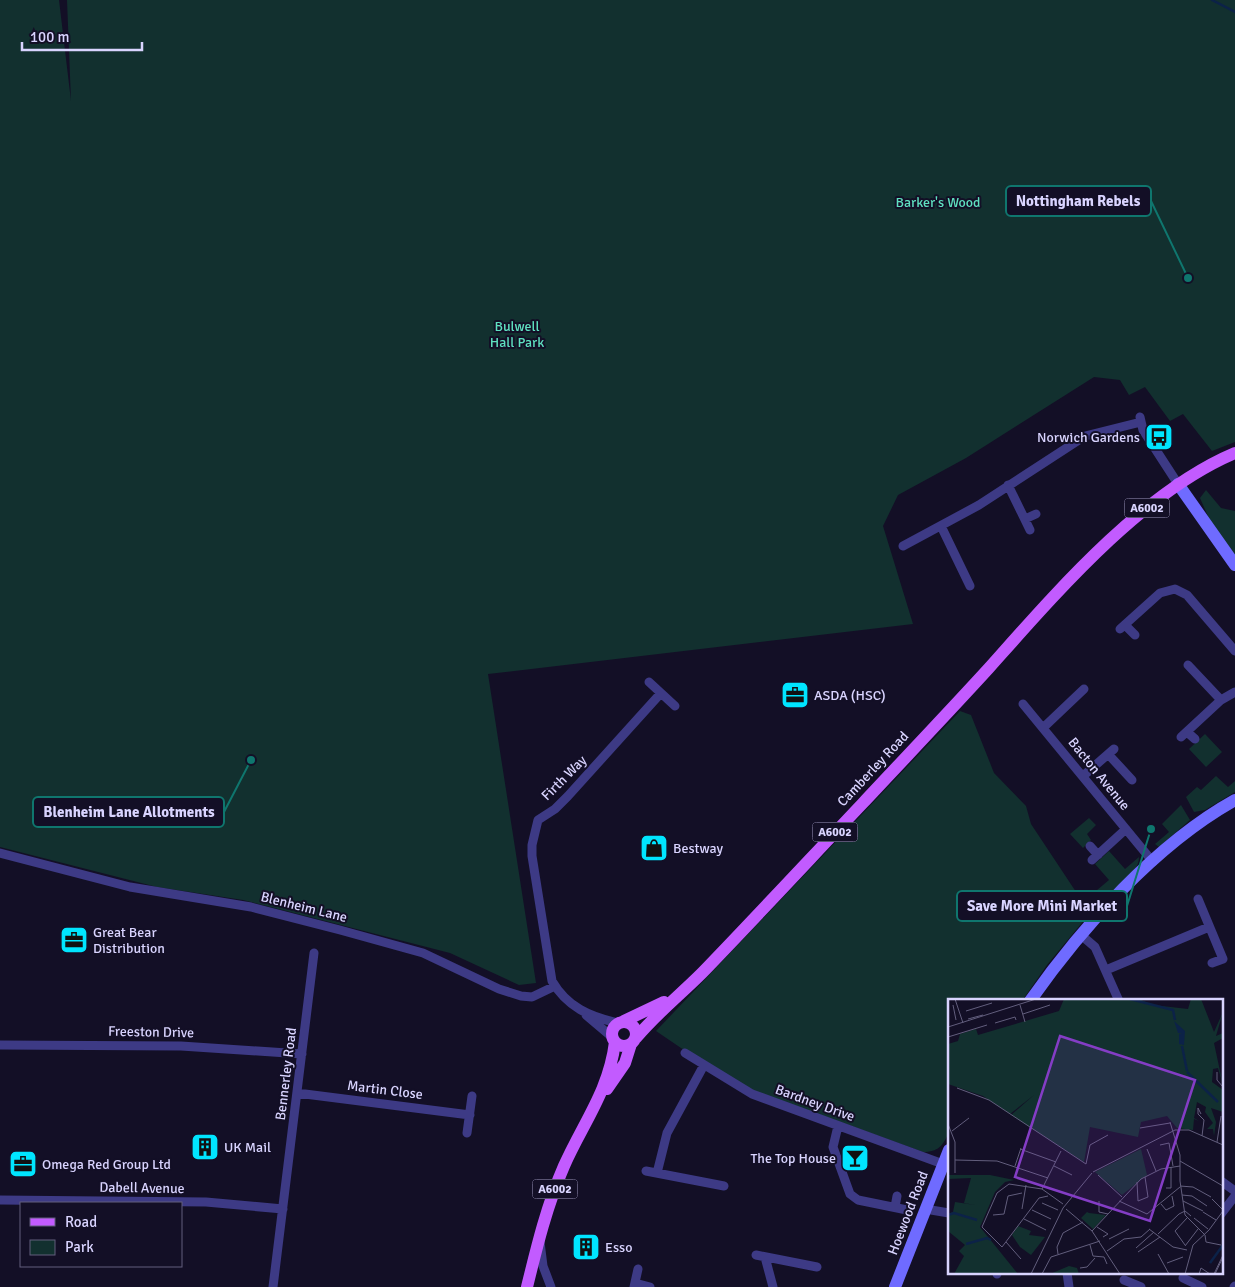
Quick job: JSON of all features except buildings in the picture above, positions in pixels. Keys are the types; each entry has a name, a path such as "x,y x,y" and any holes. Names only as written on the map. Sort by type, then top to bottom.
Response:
{"main road":[{"name":"A6002","path":"1178,484 1201,469 1235,453"},
{"name":"Camberley Road","path":"601,1097 625,1063 634,1041 862,803 1060,590 1136,518 1178,484"},
{"name":"Camberley Road","path":"621,1022 649,1010 680,993"},
{"path":"621,1022 633,1025 636,1031 634,1041 623,1046 614,1040 612,1031 621,1022"},
{"name":"Camberley Road","path":"527,1287 539,1237 564,1166 601,1097 611,1064 614,1040"}],"street":[{"path":"902,546 941,526 1085,436 1140,419 1143,430 1178,484 1235,565"},
{"path":"1008,485 1030,530"},
{"path":"1025,520 1036,514"},
{"path":"941,526 959,575 970,586"},
{"path":"908,531 912,540"},
{"path":"1135,635 1123,627 1160,592 1175,589 1188,595 1235,651"},
{"path":"1188,665 1221,700"},
{"path":"649,682 675,706"},
{"path":"1044,727 1078,690"},
{"path":"1195,740 1184,735 1221,700 1235,692"},
{"name":"Firth Way","path":"555,986 551,976 532,856 532,845 538,820 555,809 568,796 661,693"},
{"name":"Bacton Avenue","path":"1023,704 1044,727 1153,862"},
{"path":"1084,776 1111,751 1128,769 1132,780"},
{"path":"1032,999 1081,935 1112,900 1189,832 1209,816 1235,800"},
{"path":"1090,846 1095,857 1126,829"},
{"name":"Blenheim Lane","path":"0,853 130,887 251,907 423,953 490,985 521,996 532,997 555,986"},
{"path":"1198,899 1223,959 1212,963"},
{"path":"1106,970 1209,927"},
{"path":"1081,935 1095,947 1118,999"},
{"name":"Bennerley Road","path":"273,1287 314,953"},
{"path":"555,986 563,998 614,1040"},
{"path":"582,1012 621,1022"},
{"name":"Freeston Drive","path":"0,1045 181,1046 302,1054"},
{"name":"Bardney Drive","path":"685,1053 752,1094 943,1164"},
{"path":"657,1173 667,1133 704,1065"},
{"name":"Martin Close","path":"297,1093 470,1115"},
{"path":"467,1134 472,1096"},
{"path":"838,1126 833,1147 850,1194 858,1200 907,1210"},
{"name":"Hoewood Road","path":"895,1287 948,1152"},
{"path":"646,1171 724,1186"},
{"path":"1222,1182 1235,1191"},
{"path":"895,1207 897,1196"},
{"path":"1222,1213 1235,1196"},
{"name":"Dabell Avenue","path":"0,1200 206,1202 283,1209"},
{"path":"925,1209 948,1213"},
{"path":"539,1237 543,1266 551,1287"},
{"path":"773,1287 760,1256 817,1267"},
{"path":"638,1270 634,1285 650,1287"},
{"path":"1067,1274 1069,1287"},
{"path":"1124,1280 1141,1287"},
{"path":"1182,1280 1202,1287"}],"green space":[{"name":"Bulwell Hall Park","path":"0,0 59,0 71,101 67,0 1235,0 1235,442 1212,451 1183,414 1170,421 1145,387 1129,395 1120,380 1094,377 966,458 898,495 883,526 913,624 488,674 536,983 519,985 450,953 243,900 157,887 0,847"},
{"path":"1206,490 1221,508 1235,511 1235,556 1211,523 1200,498"},
{"path":"960,711 971,715 994,773 1026,806 1031,824 1090,913 1047,965 1023,999 948,999 948,1134 945,1141 933,1151 923,1152 755,1091 706,1065 656,1031"},
{"path":"1205,734 1222,752 1206,767 1189,749"},
{"path":"1216,776 1228,787 1235,781 1235,792 1205,810 1194,812 1186,797 1197,787 1201,790"},
{"path":"1181,805 1190,820 1159,847 1155,844 1169,832 1162,824"},
{"path":"1089,818 1096,825 1087,834 1091,840 1083,848 1070,834"},
{"path":"1109,851 1125,869 1139,857 1138,864 1123,883 1097,904 1090,896 1109,880 1095,864"}],"waterway":[{"path":"1212,0 1235,12"}],"place":[{"name":"Nottingham Rebels","path":"1188,278"},
{"name":"Norwich Gardens","path":"1159,437"},
{"name":"ASDA (HSC)","path":"795,695"},
{"name":"Blenheim Lane Allotments","path":"251,760"},
{"name":"Save More Mini Market","path":"1151,829"},
{"name":"Bestway","path":"654,848"},
{"name":"Great Bear Distribution","path":"74,940"},
{"name":"UK Mail","path":"205,1147"},
{"name":"The Top House","path":"855,1158"},
{"name":"Omega Red Group Ltd","path":"23,1164"},
{"name":"Esso","path":"586,1247"}],"park label":[{"name":"Barker's Wood","path":"938,202"}]}
